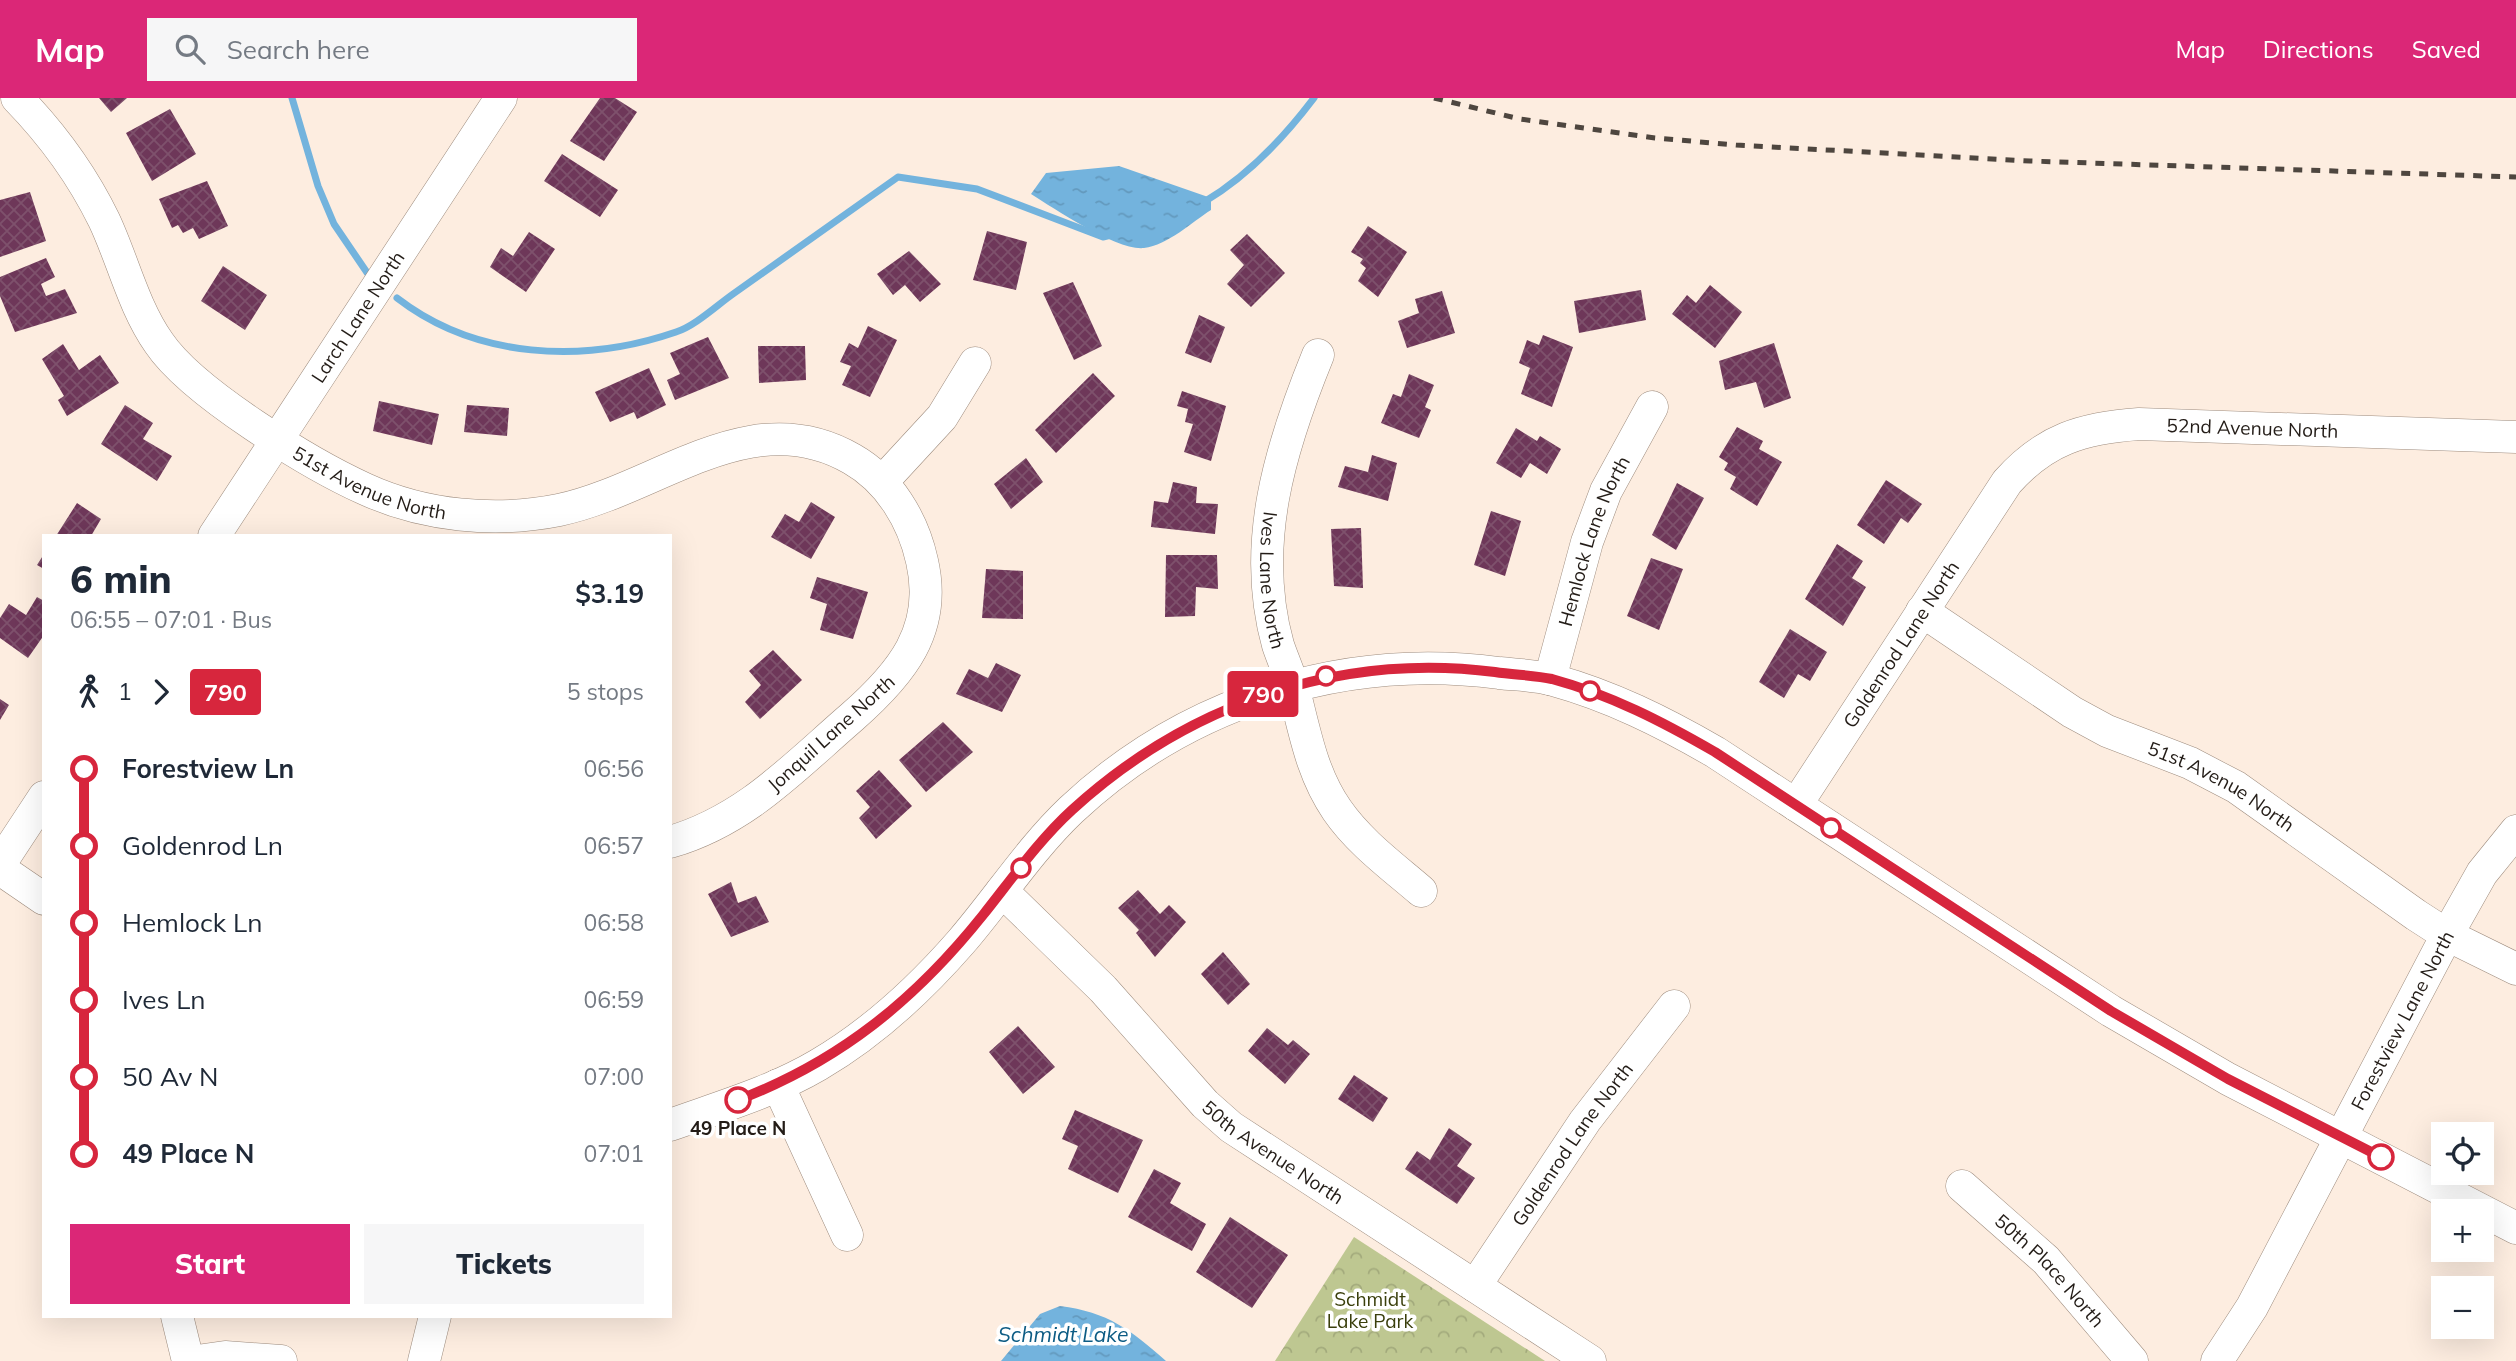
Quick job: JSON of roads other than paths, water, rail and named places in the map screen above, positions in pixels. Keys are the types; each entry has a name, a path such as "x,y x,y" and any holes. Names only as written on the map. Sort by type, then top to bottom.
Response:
{"street":[{"name":"51st Avenue North","path":"16,98 52,134 79,174 105,222 139,307 158,343 182,372 278,439 366,490 412,508 464,515 509,516 559,510 604,496 721,448 755,440 789,438 831,446 865,466 882,482"},
{"name":"Larch Lane North","path":"215,534 500,98"},
{"name":"Ives Lane North","path":"1318,355 1291,421 1274,481 1267,537 1269,592 1278,644 1293,686 1320,784 1360,838 1421,891"},
{"path":"882,482 942,417 975,363"},
{"name":"Hemlock Lane North","path":"1550,679 1587,542 1606,491 1652,407"},
{"name":"52nd Avenue North","path":"2007,482 2027,459 2058,440 2110,426 2139,424 2516,437"},
{"name":"Jonquil Lane North","path":"672,841 722,823 754,803 870,701 899,671 916,641 926,609 925,572 918,542 906,515 882,482"},
{"name":"Goldenrod Lane North","path":"1796,805 2007,482"},
{"name":"51st Avenue North","path":"1922,611 2072,712 2141,745 2190,763 2236,787 2280,816 2338,863 2447,935 2516,969"},
{"path":"672,1124 778,1085 818,1065 866,1032 915,990 960,943 1070,811 1128,764 1189,725 1255,696 1324,677 1393,667 1460,667 1550,679 1604,695 1665,724 1796,805 2111,1011 2228,1079 2516,1228"},
{"path":"0,864 42,800"},
{"name":"Forestview Lane North","path":"2217,1361 2252,1307 2447,935 2482,873 2516,831"},
{"path":"0,869 42,898"},
{"name":"50th Avenue North","path":"1002,891 1103,989 1196,1094 1231,1127 1590,1361"},
{"name":"Goldenrod Lane North","path":"1475,1286 1570,1142 1674,1006"},
{"path":"778,1085 847,1235"},
{"name":"50th Place North","path":"1962,1185 2046,1260 2132,1361"},
{"path":"177,1318 188,1361"},
{"path":"424,1361 435,1318"},
{"path":"197,1361 225,1357 281,1361"}],"water":[{"path":"1119,166 1211,198 1211,210 1162,242 1144,248 1132,247 1086,228 1031,194 1046,173"},
{"name":"Schmidt Lake","path":"1060,1306 1092,1313 1118,1324 1166,1361 1001,1361 1040,1314"}],"waterway":[{"path":"292,98 318,186 334,224 370,277"},
{"path":"1204,202 1235,181 1264,156 1314,98"},
{"path":"397,298 428,318 461,334 495,344 531,350 568,351 604,349 641,342 676,332 698,321 898,177 977,189 1103,237 1111,235"}],"railway":[{"path":"1434,98 1520,119 1655,138 1736,145 2030,161 2516,177"}],"place":[{"name":"49 Place N","path":"738,1100"}],"park label":[{"name":"Schmidt Lake Park","path":"1370,1310"}]}
